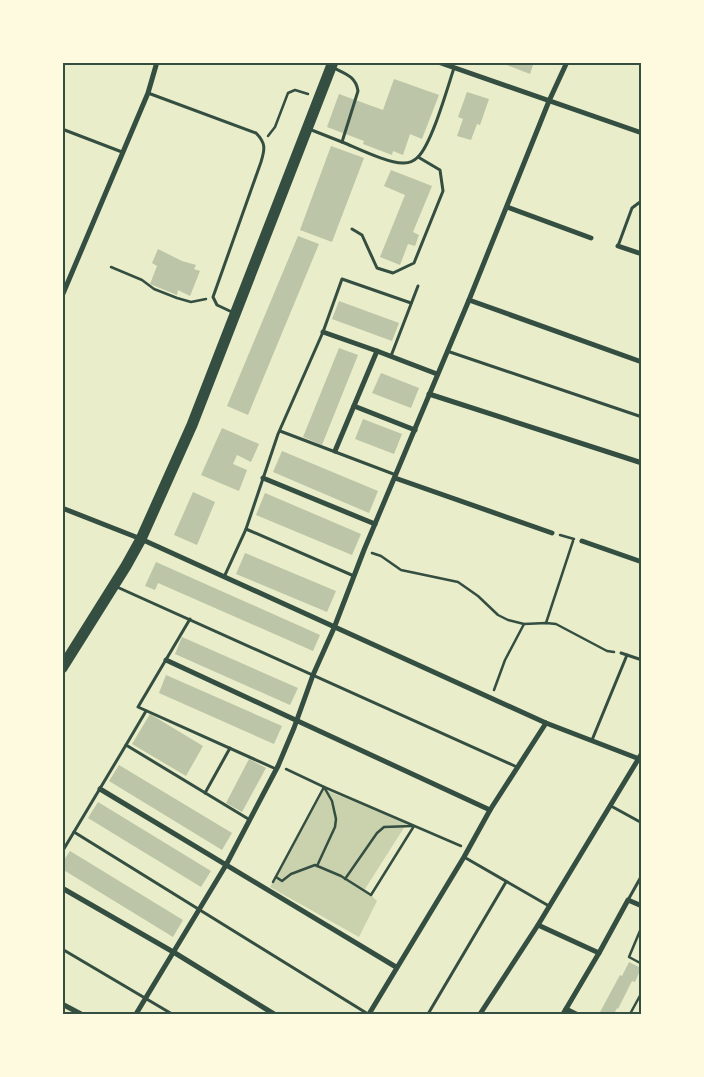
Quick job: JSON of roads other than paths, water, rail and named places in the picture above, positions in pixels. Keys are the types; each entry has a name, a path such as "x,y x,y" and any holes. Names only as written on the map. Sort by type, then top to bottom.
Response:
{"highway":[{"path":"62,668 114,586 141,539 192,425 332,65"}],"street":[{"path":"62,296 148,93 157,62"},
{"path":"438,62 642,133"},
{"path":"136,1014 200,911 277,767 364,550 469,300 549,101 567,62"},
{"path":"507,207 591,238"},
{"path":"618,246 641,252"},
{"path":"469,300 639,362"},
{"path":"323,332 438,374"},
{"path":"335,451 377,351"},
{"path":"429,394 642,463"},
{"path":"354,406 414,430"},
{"path":"396,477 552,533"},
{"path":"263,478 375,524"},
{"path":"62,508 141,539 546,723 640,760"},
{"path":"582,541 642,562"},
{"path":"166,660 490,810"},
{"path":"368,1014 464,857 490,810 546,723"},
{"path":"488,1014 481,1013 538,925 640,760 642,753"},
{"path":"100,789 396,968"},
{"path":"62,888 175,953 274,1014"},
{"path":"576,1014 564,1012 600,953 628,900 642,906"},
{"path":"538,925 600,953"},
{"path":"62,1004 80,1014"}],"lane":[{"path":"332,65 352,78 358,91 342,142"},
{"path":"308,128 402,163 411,162 418,157 430,138 454,68"},
{"path":"148,93 256,133 265,145 261,162 213,297 217,306 236,314"},
{"path":"62,130 123,153"},
{"path":"352,229 362,234 377,268 393,273 414,263 443,191 440,170 418,157"},
{"path":"618,246 632,208 640,202 642,203"},
{"path":"224,578 246,529 280,430 323,332 342,278 412,303"},
{"path":"391,356 418,286"},
{"path":"447,351 642,417"},
{"path":"280,430 396,477"},
{"path":"246,529 354,576"},
{"path":"114,586 518,767"},
{"path":"190,619 138,707 277,767"},
{"path":"621,653 642,660"},
{"path":"591,741 627,655"},
{"path":"62,852 146,711"},
{"path":"126,746 250,820"},
{"path":"205,793 230,748"},
{"path":"611,806 642,823"},
{"path":"74,832 368,1014"},
{"path":"464,857 549,906"},
{"path":"628,900 642,875"},
{"path":"428,1014 506,882"},
{"path":"62,950 172,1014"}]}
